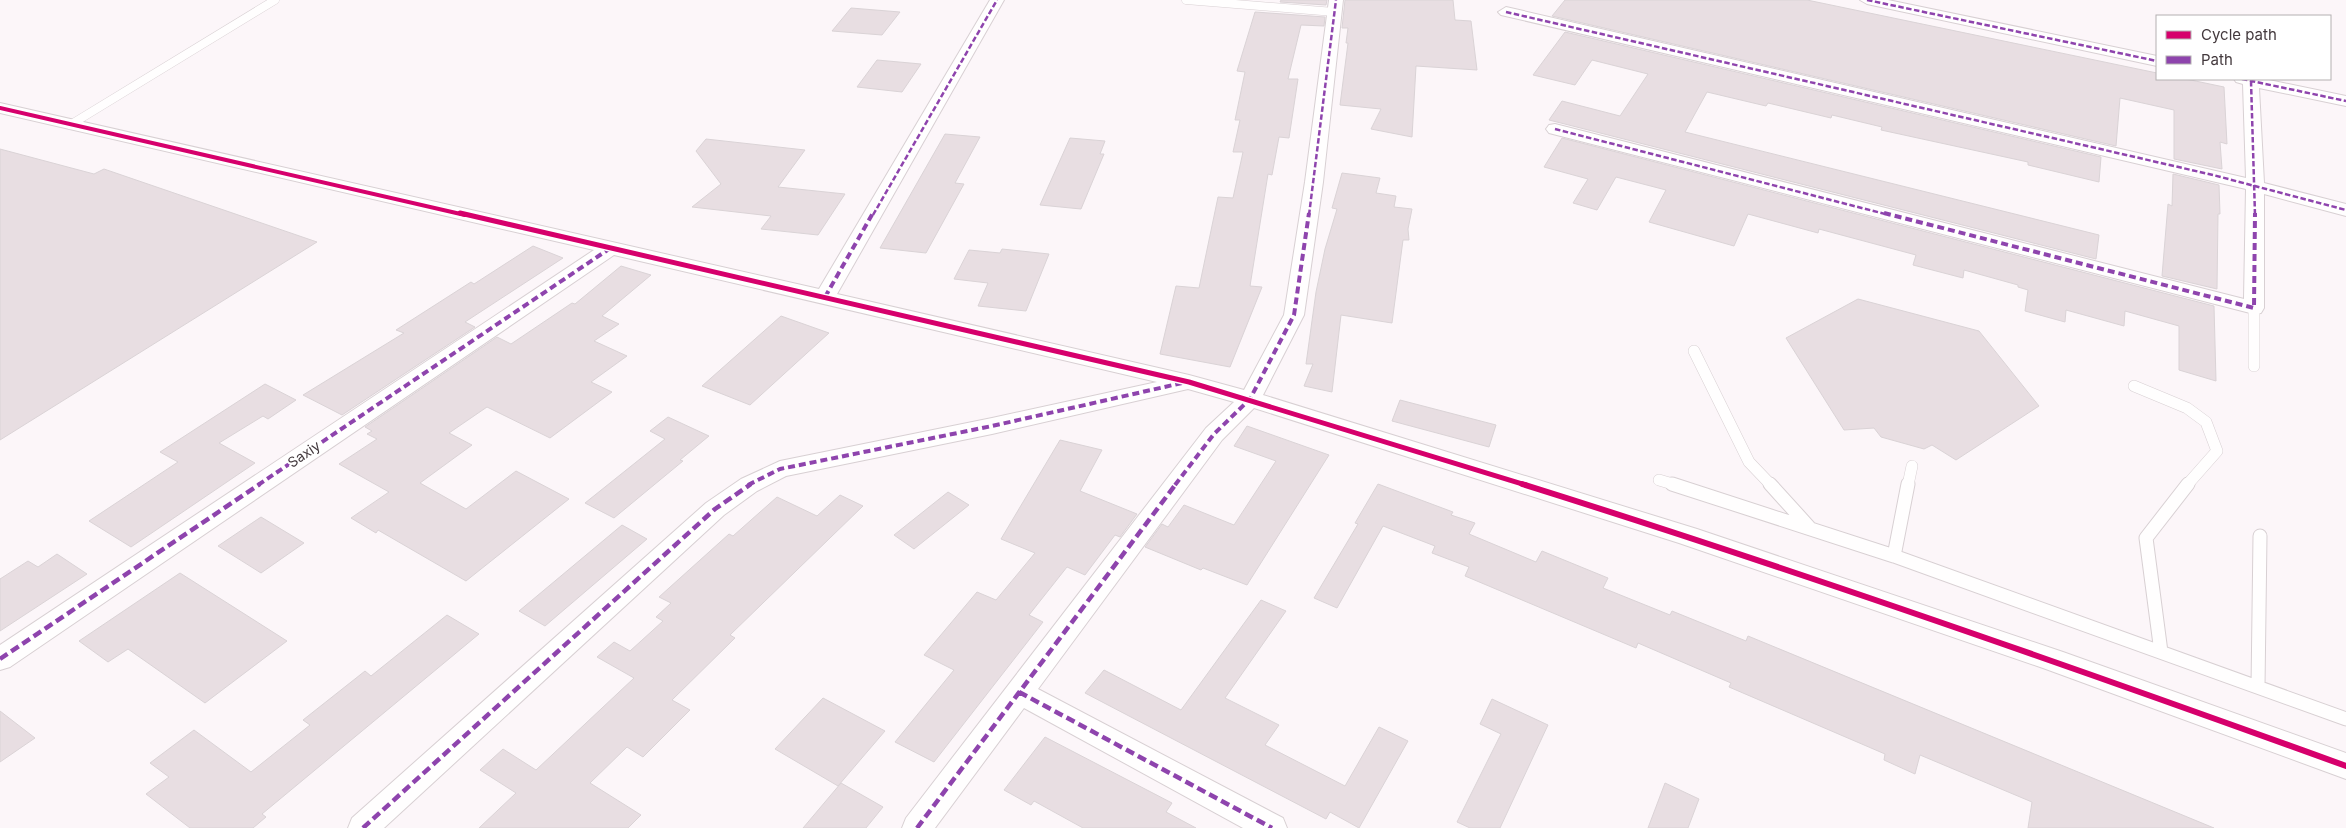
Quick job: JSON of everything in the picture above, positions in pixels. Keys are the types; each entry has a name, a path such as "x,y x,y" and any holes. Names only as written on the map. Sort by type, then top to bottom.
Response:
{"street":[{"path":"825,297 997,0"},
{"path":"1867,0 2156,61"},
{"path":"917,828 1214,434 1250,399 1294,315 1314,182 1335,6"},
{"path":"1506,12 2203,173 2346,210"},
{"path":"1554,129 2254,308 2255,187 2246,80 2346,101"},
{"path":"0,108 825,297 1189,382 1250,399 1697,539 2053,660 2346,766"},
{"name":"Saxiy","path":"0,659 609,249"},
{"path":"363,828 715,510 749,485 780,469 992,426 1189,382"},
{"path":"1019,692 1272,828"}],"lane":[{"path":"70,125 275,0"},
{"path":"1186,0 1335,6"},
{"path":"2254,308 2254,366"},
{"path":"1694,350 1749,462 1810,529"},
{"path":"2134,386 2187,408 2206,422 2217,451 2146,538 2161,652"},
{"path":"1894,556 1912,466"},
{"path":"1659,480 1894,556 2346,719"},
{"path":"2258,687 2260,536"}],"building":[{"path":"1281,0 1327,0 1326,5 1280,2"},
{"path":"1345,0 1453,0 1455,20 1471,21 1477,70 1416,66 1412,137 1371,129 1381,109 1340,105 1348,43 1346,43 1348,28 1342,28"},
{"path":"1565,0 1807,0 2156,73 2156,80 2191,80 2224,87 2227,144 2220,142 2222,169 2174,159 2174,110 2120,98 2116,146 1552,16"},
{"path":"851,8 900,12 882,35 832,31"},
{"path":"1255,12 1325,17 1324,26 1301,25 1288,79 1298,79 1289,138 1279,137 1272,175 1268,174 1250,286 1262,287 1230,367 1160,354 1176,286 1199,288 1218,197 1233,198 1243,152 1233,152 1240,120 1235,120 1245,72 1237,71"},
{"path":"1565,32 2101,157 2099,182 2028,165 2028,162 1881,130 1882,127 1832,115 1831,118 1768,103 1766,106 1707,92 1685,132 2099,235 2096,259 1549,120 1562,101 1620,116 1648,74 1592,60 1575,85 1533,75"},
{"path":"877,60 921,64 902,92 857,87"},
{"path":"945,134 980,137 955,183 964,184 926,253 880,248"},
{"path":"1070,138 1105,141 1100,154 1104,154 1081,209 1040,205"},
{"path":"1562,138 2214,306 2216,381 2179,370 2179,326 2125,311 2124,326 2066,310 2065,322 2025,311 2028,290 2018,287 2018,285 1964,270 1963,278 1913,265 1916,255 1819,229 1818,233 1748,214 1734,246 1649,222 1666,190 1616,177 1597,210 1573,203 1588,179 1544,167"},
{"path":"706,139 805,150 778,187 845,194 818,235 761,229 771,216 692,207 721,184 696,151"},
{"path":"0,149 94,174 104,169 317,242 0,440"},
{"path":"1342,173 1380,178 1376,193 1396,196 1394,207 1412,209 1408,229 1409,240 1403,240 1392,323 1341,315 1332,392 1304,386 1313,364 1306,364 1316,292 1325,249 1337,209 1332,208"},
{"path":"2173,174 2219,185 2220,214 2218,214 2217,289 2162,276 2168,204 2172,206"},
{"path":"533,246 563,258 465,322 475,327 342,415 303,395 404,333 396,330 471,282 474,284"},
{"path":"1002,249 1049,254 1026,311 978,306 988,283 954,279 969,250 1000,253"},
{"path":"621,266 651,275 602,316 619,324 594,341 627,356 591,382 612,392 550,438 487,407 449,433 472,445 420,483 466,509 516,471 569,499 466,581 378,530 376,533 351,518 389,492 339,464 377,439 367,434 372,431 365,427 497,337 511,344 572,303 575,304"},
{"path":"1858,299 1979,331 2039,406 1956,460 1932,445 1924,449 1881,437 1874,428 1844,430 1786,338"},
{"path":"781,316 829,333 750,405 702,386"},
{"path":"265,384 296,400 268,419 263,416 219,443 255,463 131,547 89,521 178,462 160,452"},
{"path":"1400,400 1496,425 1489,447 1392,421"},
{"path":"668,417 709,436 680,460 683,461 614,518 585,503 665,439 650,431"},
{"path":"1247,426 1329,455 1247,585 1203,568 1201,570 1145,547 1162,524 1168,527 1184,505 1234,525 1276,461 1234,446"},
{"path":"1060,440 1102,450 1080,491 1137,514 1120,537 1115,535 1085,575 1067,567 1029,615 1043,622 934,762 895,742 954,670 924,655 977,592 996,600 1035,553 1001,539"},
{"path":"1378,484 1453,512 1451,515 1475,523 1469,534 1536,562 1542,551 1608,578 1603,588 1670,615 1672,611 1746,641 1748,636 2214,828 2028,828 2032,802 1920,755 1915,774 1884,760 1885,754 1729,687 1731,683 1638,643 1636,648 1465,576 1469,567 1432,553 1435,546 1383,526 1337,608 1314,598 1358,524 1355,523"},
{"path":"948,492 969,505 914,549 894,535"},
{"path":"840,495 863,506 730,635 735,638 672,700 690,710 643,757 627,747 590,783 641,815 628,828 479,828 516,793 480,770 503,749 536,770 634,678 597,657 614,642 630,651 663,621 656,617 671,603 659,597 729,534 733,536 777,497 817,516"},
{"path":"261,517 304,543 261,573 218,546"},
{"path":"622,525 647,539 545,626 519,611"},
{"path":"57,554 87,574 0,631 0,579 28,561 38,567"},
{"path":"180,573 287,641 205,703 128,649 108,662 79,641"},
{"path":"1261,600 1286,611 1225,698 1279,725 1265,745 1345,786 1379,727 1408,741 1359,828 1330,812 1326,819 1085,693 1104,670 1181,710"},
{"path":"447,615 479,634 262,814 266,817 253,828 190,828 146,794 169,777 150,763 194,730 251,772 310,725 303,720 365,671 371,676"},
{"path":"823,698 885,731 838,786 775,749"},
{"path":"1492,699 1548,725 1500,828 1470,828 1457,822 1501,734 1480,724"},
{"path":"0,711 35,738 0,762"},
{"path":"1045,737 1172,803 1166,812 1196,828 1083,828 1034,801 1031,805 1004,790"},
{"path":"841,783 883,807 866,828 803,828"},
{"path":"1665,783 1699,799 1688,828 1648,828"}],"marked path":[{"path":"825,297 997,0"},
{"path":"917,828 1214,434 1250,399 1294,315 1314,182 1336,0"},
{"path":"1867,0 2156,61"},
{"path":"1506,12 2213,175 2346,210"},
{"path":"2247,80 2346,101"},
{"path":"1555,129 2254,308 2255,187 2251,81"},
{"path":"0,659 609,249"},
{"path":"363,828 715,509 749,485 780,469 992,426 1182,383"},
{"path":"1019,692 1272,828"}],"cycle path":[{"path":"0,108 825,297 1189,382 1250,399 1688,536 2053,660 2346,766"}]}
